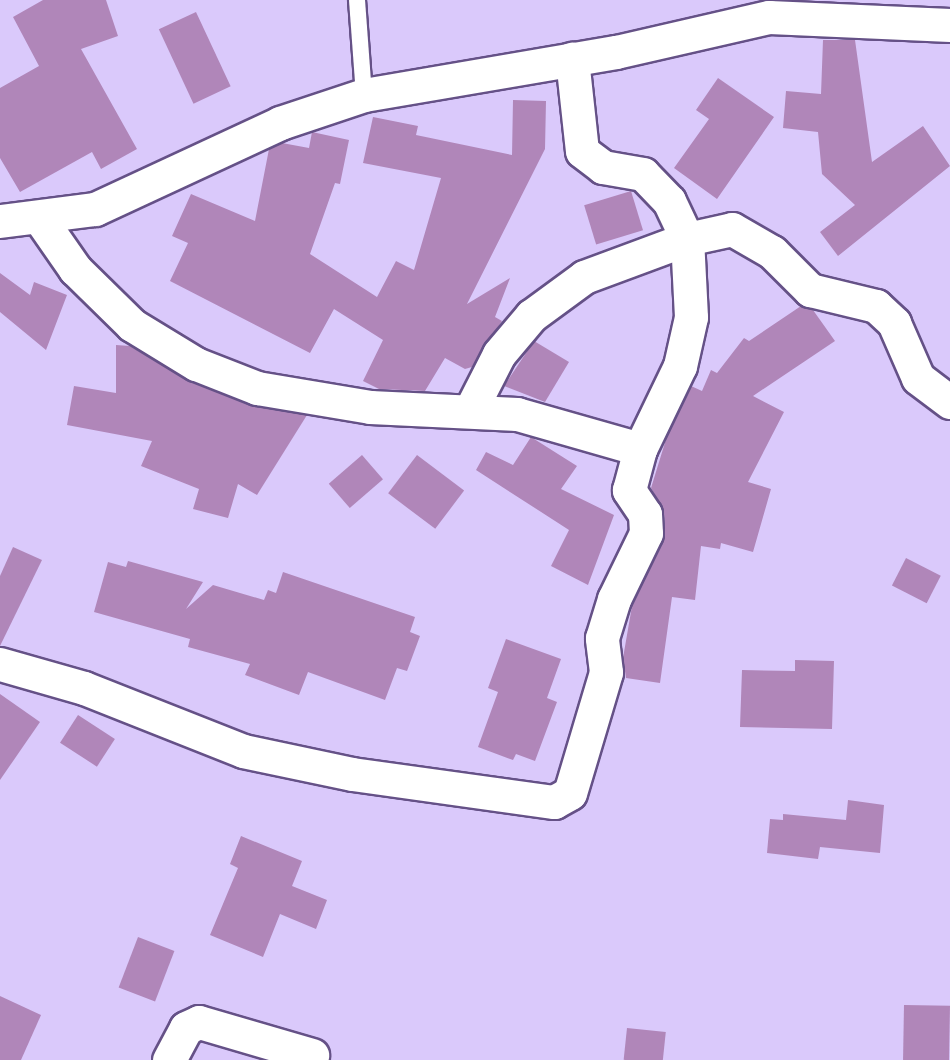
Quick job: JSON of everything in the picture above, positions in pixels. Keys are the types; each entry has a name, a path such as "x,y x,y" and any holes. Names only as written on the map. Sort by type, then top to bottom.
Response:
{"street":[{"path":"0,221 41,220 95,209 280,123 364,95 572,59 769,17 907,12 950,25"},
{"path":"0,664 84,688 243,751 352,774 554,802 570,793 579,770 606,672 602,638 614,599 646,533 645,514 629,490 640,449 680,366 692,317 687,239 669,201 643,174 603,166 582,151 572,59"},
{"path":"41,220 75,269 132,325 196,364 257,388 370,407 517,414 640,449"},
{"path":"470,411 500,354 531,316 584,277 687,239 732,229 772,252 810,290 876,306 894,323 918,378 950,402"},
{"path":"169,1060 186,1029 199,1022 312,1055"}],"lane":[{"path":"357,0 364,95"}],"building":[{"path":"43,0 106,0 118,36 81,49 137,149 101,169 92,152 20,192 0,158 0,88 39,66 13,17"},
{"path":"196,12 231,86 193,104 159,29"},
{"path":"823,40 855,40 872,162 923,126 950,166 838,256 820,232 855,205 822,174 818,132 783,128 786,91 821,94"},
{"path":"718,78 774,117 717,199 674,168 709,119 696,110"},
{"path":"513,100 546,101 545,149 467,304 510,278 495,317 502,321 472,367 465,369 445,358 425,391 379,389 363,381 383,340 334,309 310,353 170,281 188,243 172,236 191,194 255,221 269,149 282,143 309,148 312,132 349,140 340,184 335,183 310,254 377,297 396,261 414,270 441,178 363,163 373,117 418,126 416,135 512,155"},
{"path":"631,191 643,230 596,245 584,205"},
{"path":"0,273 30,295 34,282 67,295 46,350 0,312"},
{"path":"801,306 813,310 835,341 753,396 784,412 748,482 771,489 753,552 721,543 720,549 701,546 695,600 672,597 660,683 626,678 623,658 632,606 665,533 664,512 651,488 667,436 691,386 702,391 711,370 717,373 744,338 749,341"},
{"path":"534,341 569,362 545,402 504,386"},
{"path":"116,345 130,346 189,381 250,405 307,415 257,495 238,484 228,518 193,509 199,489 141,466 152,441 67,425 74,386 116,393"},
{"path":"531,437 577,466 561,489 614,515 588,585 551,566 569,530 476,470 486,452 513,465"},
{"path":"362,455 383,479 350,508 329,484"},
{"path":"417,455 464,491 435,529 388,493"},
{"path":"13,547 42,560 0,646 0,576"},
{"path":"906,558 941,576 927,603 892,586"},
{"path":"128,561 203,582 186,609 213,585 264,600 268,590 276,593 283,572 415,617 410,632 420,636 407,671 397,668 385,700 308,672 299,695 245,675 250,664 188,647 190,639 94,612 108,562 126,567"},
{"path":"506,639 561,659 547,698 557,702 535,761 516,754 513,760 478,747 498,692 488,688"},
{"path":"795,660 834,661 832,729 740,727 742,670 795,671"},
{"path":"0,694 40,722 0,780"},
{"path":"78,715 115,739 97,767 60,743"},
{"path":"848,800 884,805 880,853 820,847 818,859 767,853 770,819 783,820 783,814 846,820"},
{"path":"241,836 302,861 292,886 327,900 316,929 280,914 263,957 210,935 238,868 230,864"},
{"path":"138,937 174,951 155,1001 119,987"},
{"path":"0,996 41,1015 21,1060 0,1060"},
{"path":"904,1005 950,1006 949,1060 903,1060"},
{"path":"627,1028 666,1032 663,1060 624,1060"}]}
